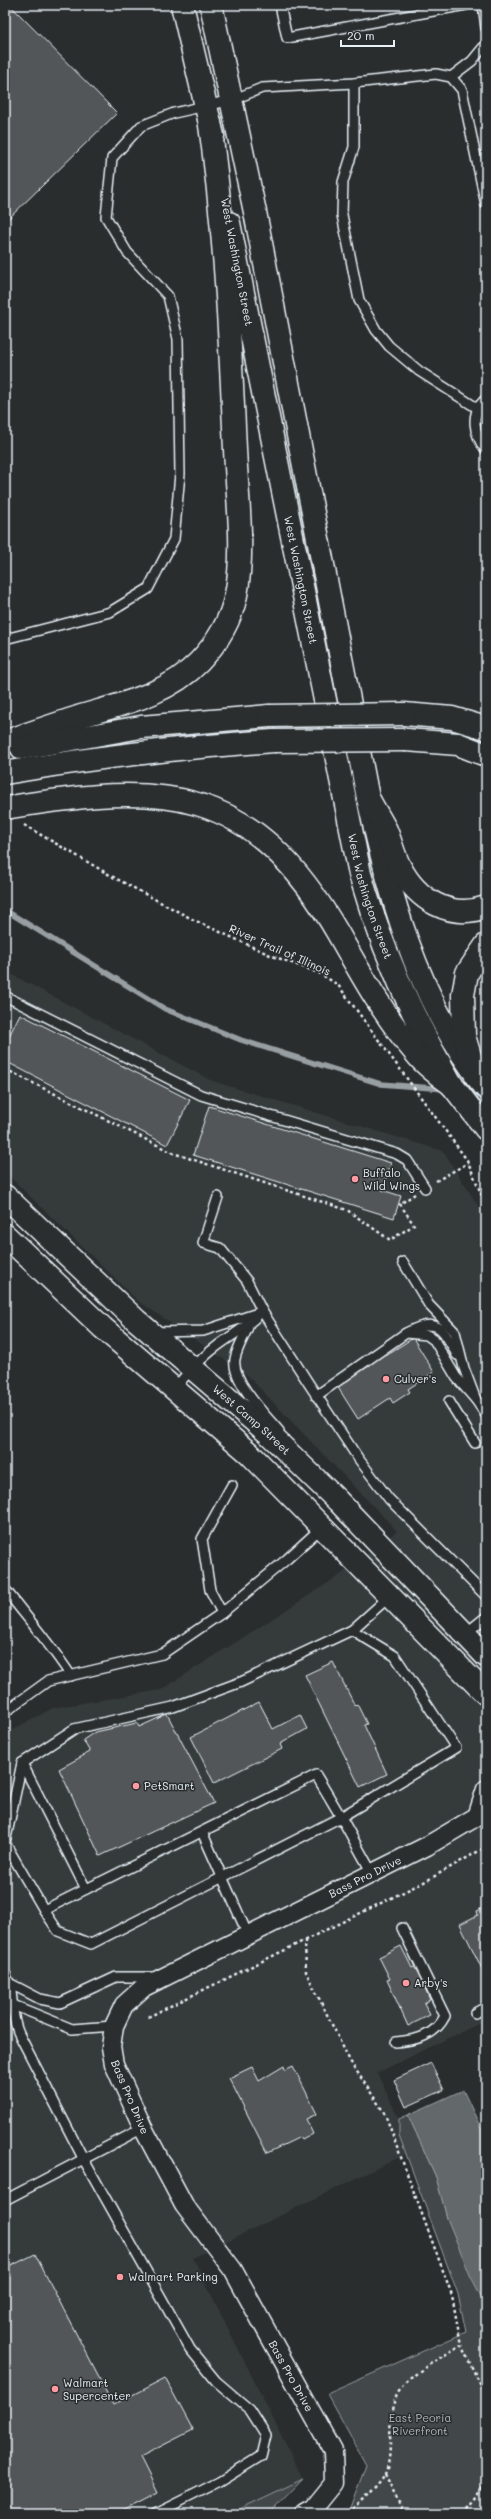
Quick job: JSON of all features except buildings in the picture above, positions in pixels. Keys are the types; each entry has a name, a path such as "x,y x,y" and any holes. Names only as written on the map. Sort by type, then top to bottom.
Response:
{"main road":[{"name":"West Washington Street","path":"182,5 208,112 259,381 360,874 388,961 417,1025 452,1085 486,1129"},
{"name":"West Washington Street","path":"212,5 232,100 368,798 388,885 398,919 430,997 455,1025"},
{"path":"12,745 138,698 172,683 195,665 210,649 225,626 233,606 239,569 235,447 222,217 208,112"},
{"path":"12,745 141,727 269,716 404,714 452,718 486,728"},
{"path":"5,773 156,750 274,741 406,740 458,744 486,755"},
{"path":"5,808 99,795 159,795 192,802 222,813 267,842 292,866 314,896 365,983 392,1022 418,1056 452,1085"},
{"path":"368,798 386,831 400,867 410,883 422,896 437,905 452,910 471,911 486,907"},
{"path":"481,1082 464,1036 455,1025 462,1007 465,982 473,961 486,945"},
{"name":"West Camp Street","path":"5,1196 150,1332 268,1433 301,1465 486,1656"},
{"path":"5,1235 104,1328 249,1454 323,1526 486,1694"}],"street":[{"path":"481,1814 486,1789"},
{"name":"Bass Pro Drive","path":"304,2514 313,2509 334,2483 333,2451 233,2270 184,2205 143,2128 114,2064 111,2047 114,2026 124,2005 144,1987 427,1846 481,1814"}],"lane":[{"path":"280,5 287,38 466,5"},
{"path":"483,5 486,28"},
{"path":"450,77 472,61 486,44"},
{"path":"5,638 110,612 148,589 174,539 180,474 178,339 168,296 127,252 106,217 112,158 141,126 174,113 208,112 232,100 262,88 354,83 436,74 450,77 462,90 486,205"},
{"path":"354,83 354,147 343,182 342,208 359,300 376,330 388,346 419,371 477,408"},
{"path":"486,399 477,408 474,420 476,432 486,450"},
{"path":"5,996 201,1094 397,1154 407,1160 425,1188"},
{"path":"218,1198 203,1243 220,1248 247,1281 262,1311 316,1396 358,1458 388,1498 486,1596"},
{"path":"403,1262 429,1305 455,1332 464,1368 476,1400"},
{"path":"150,1332 203,1331 262,1311"},
{"path":"174,1389 192,1368 216,1347 248,1327 262,1311"},
{"path":"316,1396 406,1333 423,1324 433,1324 444,1331 464,1368"},
{"path":"248,1327 235,1359 236,1372 249,1395 296,1448 301,1465"},
{"path":"406,1333 427,1335 434,1340 456,1377 476,1400 486,1415"},
{"path":"449,1402 475,1443"},
{"path":"222,1612 210,1590 202,1539 232,1485"},
{"path":"5,1712 48,1681 162,1654 222,1612 287,1559 323,1526"},
{"path":"5,1589 37,1632 51,1646 71,1676"},
{"path":"352,1630 395,1656 456,1748 341,1817 91,1944 58,1932 5,1843 22,1763 74,1729 173,1707 241,1682 352,1630 390,1596"},
{"path":"465,1634 486,1617"},
{"path":"22,1763 86,1889"},
{"path":"44,1910 316,1775 372,1873"},
{"path":"202,1832 248,1934"},
{"path":"396,2042 412,2040 438,2028 445,2016 402,1928"},
{"path":"5,1973 11,1984 13,2020 19,2034 84,2160 190,2349 216,2381 250,2410 266,2435 261,2456 219,2482 155,2514"},
{"path":"11,1984 40,1999 60,2004 116,1977 164,1977"},
{"path":"13,2005 72,2029 114,2026"},
{"path":"475,2013 486,2007"},
{"path":"5,2200 143,2128"}],"path":[{"name":"River Trail of Illinois","path":"22,824 115,878 192,919 270,955 319,973 338,985 468,1161 486,1205"},
{"path":"5,1069 173,1153 347,1210 390,1240 414,1225 400,1204 415,1194"},
{"path":"436,1181 468,1161"},
{"path":"148,2017 426,1881 486,1847"},
{"path":"305,1940 306,1972 318,1999 350,2061 385,2114 452,2295 461,2345 486,2396"},
{"path":"348,2514 385,2475 389,2458 391,2410 400,2390 409,2380 461,2345"},
{"path":"385,2475 404,2514"},
{"path":"464,2514 478,2497 486,2477"}],"shaded area":[{"path":"5,971 212,1081 443,1151 486,1218 486,2020 377,2073 399,2119 399,2135 406,2154 193,2258 303,2479 229,2514 5,2514 5,1734 53,1708 161,1690 339,1576 397,1531 247,1375 137,1300 5,1172"},
{"path":"463,2090 486,2139 486,2306 470,2275 447,2218 436,2177 408,2115"}],"green space":[{"name":"East Peoria Riverfront","path":"408,2115 436,2177 447,2218 486,2306 486,2514 348,2514 366,2465 327,2394 466,2332 458,2294 399,2135 399,2119"},
{"path":"303,2479 269,2514 229,2514"}],"waterway":[{"path":"5,910 165,1009 241,1040 381,1084 445,1089"}],"place":[{"name":"Buffalo Wild Wings","path":"355,1179"},
{"name":"Culver's","path":"386,1379"},
{"name":"PetSmart","path":"136,1786"},
{"name":"Arby's","path":"406,1983"},
{"name":"Walmart Parking","path":"120,2277"},
{"name":"Walmart Supercenter","path":"55,2389"}]}
